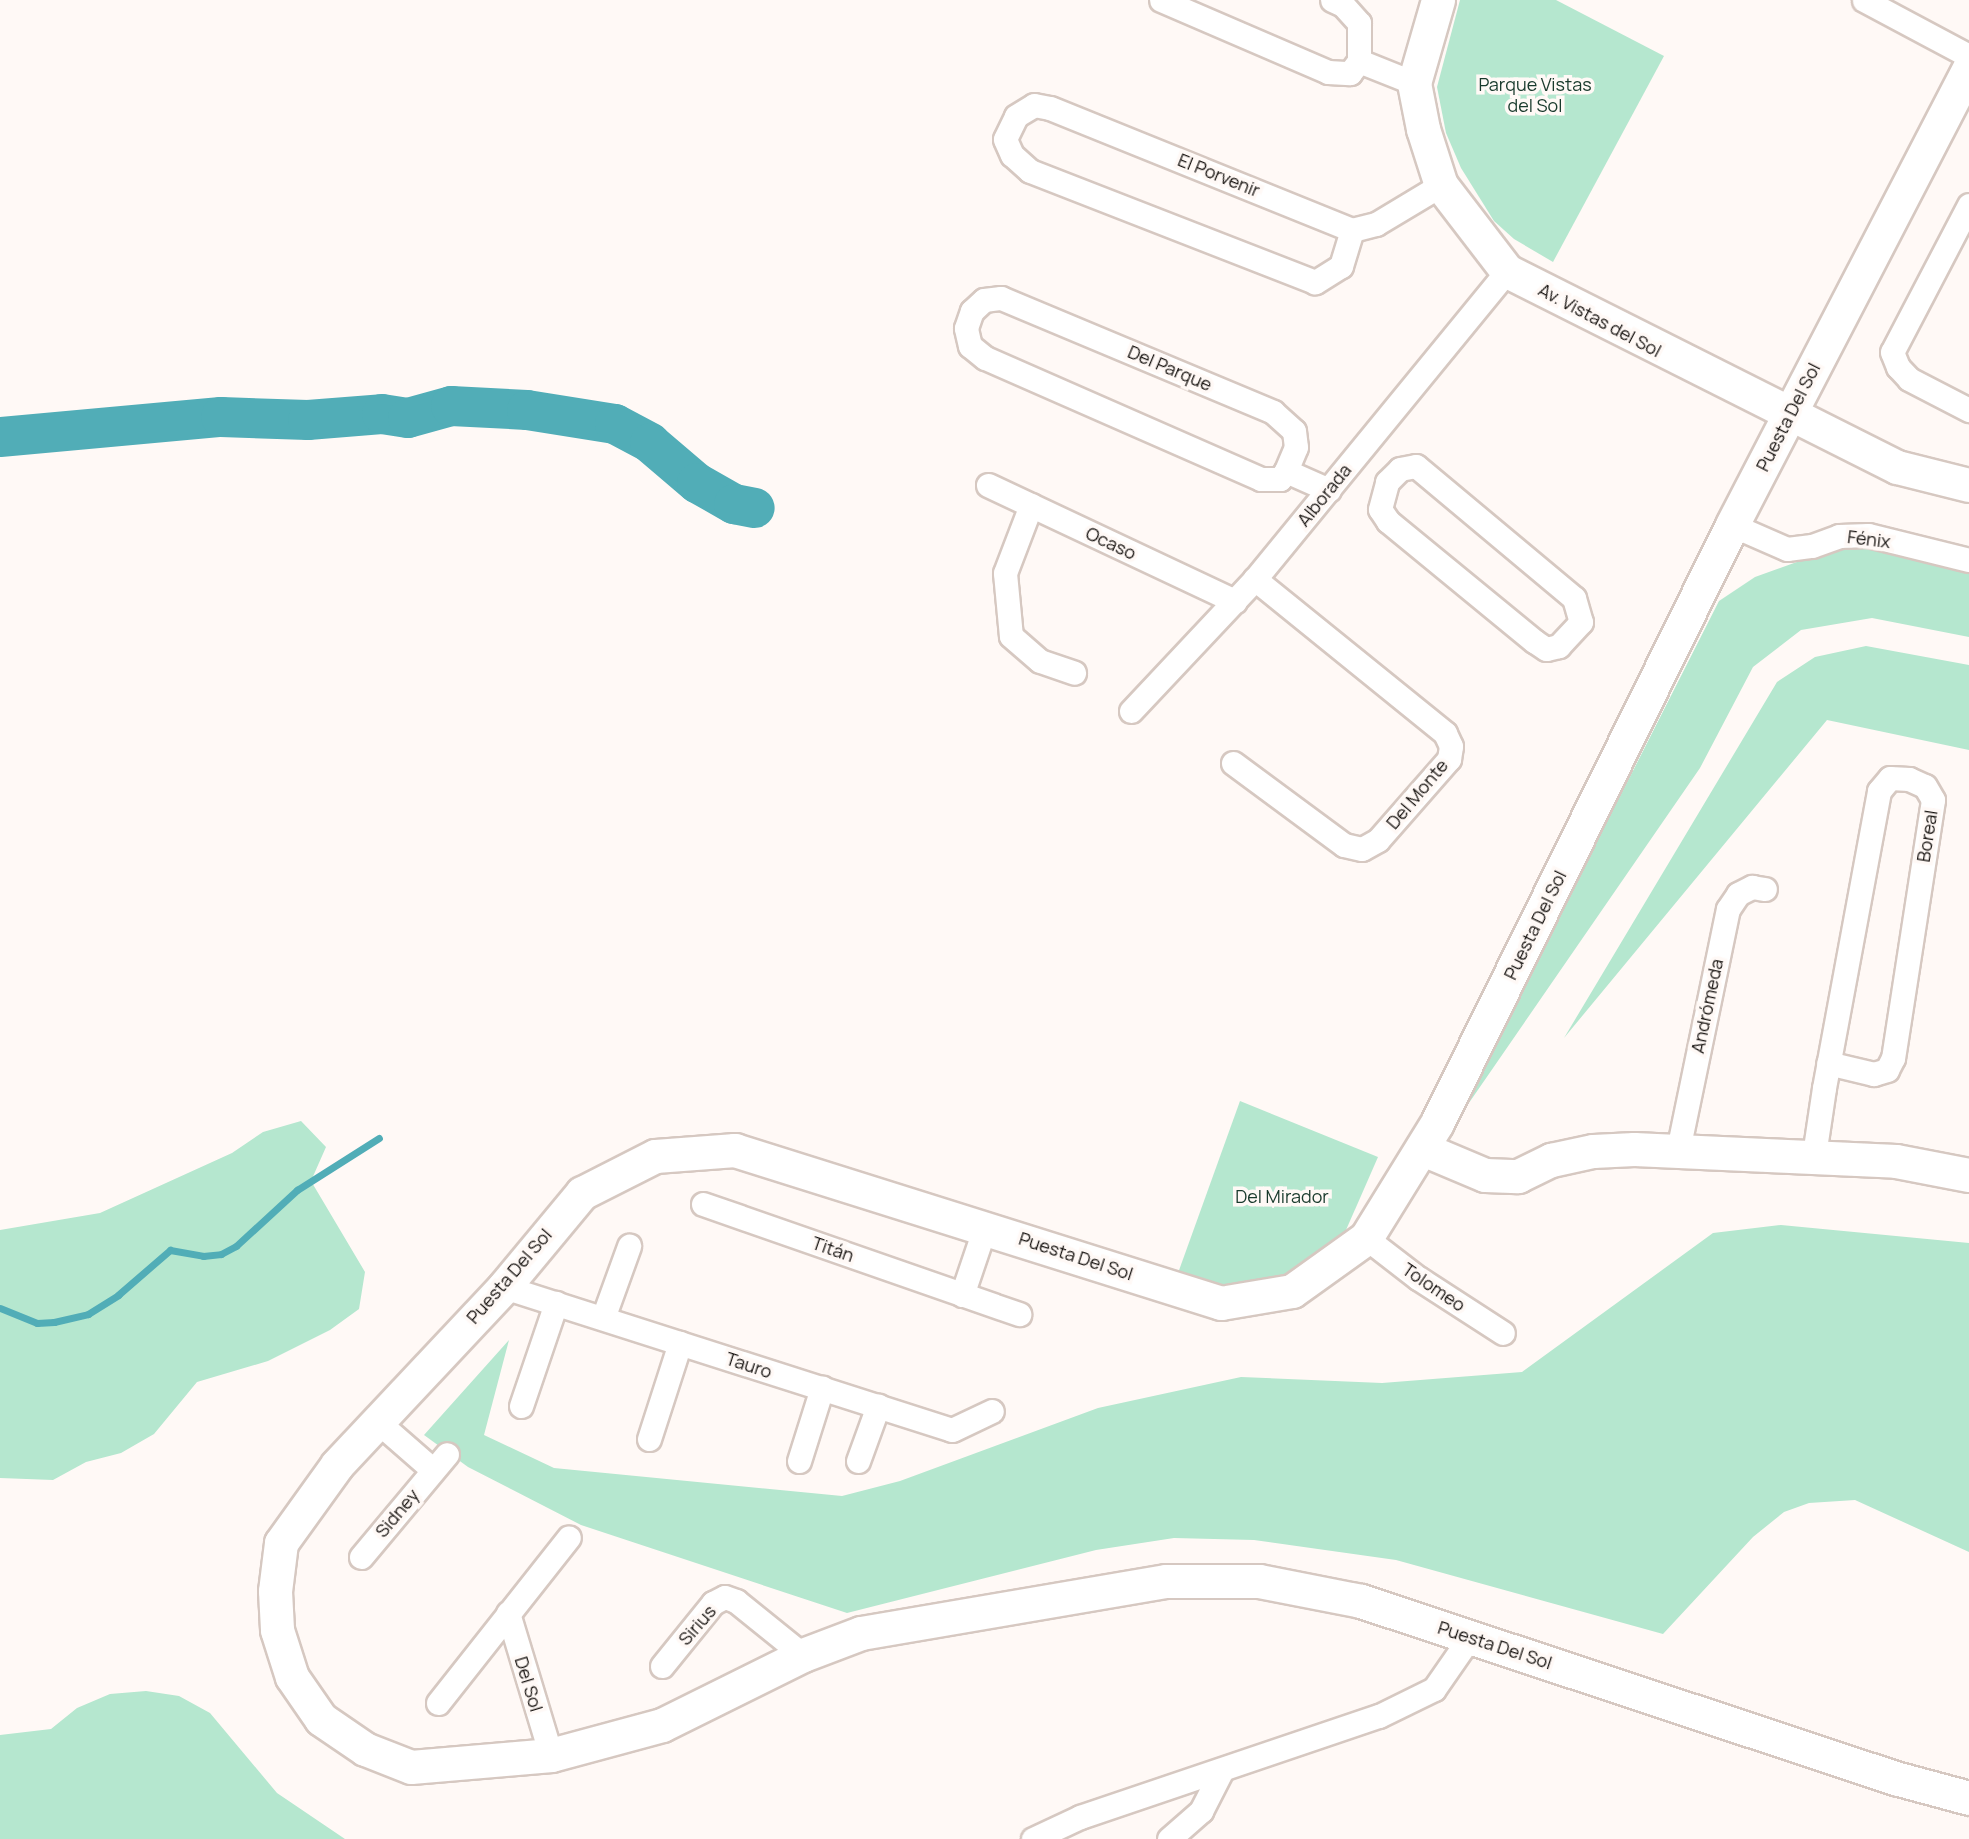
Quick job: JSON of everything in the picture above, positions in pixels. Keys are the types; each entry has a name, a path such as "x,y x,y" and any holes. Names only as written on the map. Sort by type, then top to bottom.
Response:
{"street":[{"path":"1161,0 1328,72 1350,73 1359,61 1359,23 1343,5 1332,0"},
{"path":"1359,61 1414,83 1438,0"},
{"path":"1864,0 1890,6 1969,55"},
{"name":"Av. Vistas del Sol","path":"1414,83 1441,185 1507,271 1788,415 1897,467 1969,485"},
{"name":"Puesta Del Sol","path":"1965,85 1788,415 1423,1149 1366,1238 1292,1291 1221,1303 735,1150 655,1156 582,1193 504,1287 337,1465 281,1543 275,1591 277,1630 292,1677 321,1719 365,1749 411,1766 551,1755 662,1725 803,1655 861,1633 1166,1581 1259,1581 1362,1601 1895,1778 1969,1798"},
{"name":"El Porvenir","path":"1034,105 1050,108 1352,230 1340,266 1315,282 1030,171 1012,155 1005,139 1016,116 1034,105"},
{"path":"1352,230 1376,224 1441,185"},
{"path":"1969,205 1892,352 1898,367 1909,379 1969,410"},
{"name":"Alborada","path":"1130,711 1255,579 1507,271"},
{"name":"Del Parque","path":"1001,298 1273,412 1294,431 1296,447 1286,471 1280,479 1261,479 985,358 970,346 965,328 972,311 984,300 1001,298"},
{"path":"1356,456 1387,482"},
{"path":"1416,466 1430,474 1574,598 1581,622 1559,646 1546,649 1388,521 1380,509 1387,482 1400,469 1416,466"},
{"path":"1286,471 1329,490"},
{"name":"Ocaso","path":"988,485 1235,601"},
{"path":"1031,505 1005,573 1011,636 1040,661 1074,673"},
{"name":"Fénix","path":"1732,525 1787,549 1812,546 1839,536 1868,535 1969,560"},
{"name":"Del Monte","path":"1233,763 1344,845 1362,849 1378,840 1432,779 1449,759 1451,746 1446,733 1255,579"},
{"name":"Boreal","path":"1814,1155 1828,1063 1879,791 1890,778 1909,779 1925,786 1933,800 1893,1058 1887,1070 1874,1074 1828,1063"},
{"name":"Andrómeda","path":"1678,1150 1728,909 1738,894 1752,887 1765,889"},
{"path":"1423,1149 1485,1175 1517,1176 1551,1160 1593,1150 1814,1155 1895,1161 1969,1175"},
{"name":"Titán","path":"703,1204 1019,1314"},
{"path":"962,1294 985,1227"},
{"name":"Tolomeo","path":"1366,1238 1503,1334"},
{"path":"603,1318 629,1246"},
{"name":"Tauro","path":"504,1287 952,1430 992,1411"},
{"path":"521,1406 556,1303"},
{"path":"649,1438 680,1343"},
{"path":"799,1461 822,1388"},
{"path":"858,1461 878,1406"},
{"name":"Sidney","path":"361,1556 440,1462 378,1422"},
{"path":"438,1703 569,1536"},
{"name":"Sirius","path":"662,1666 713,1603 725,1597 736,1601 803,1655"},
{"name":"Del Sol","path":"508,1614 551,1755"},
{"path":"1033,1839 1080,1817 1379,1716 1434,1689 1470,1637"},
{"path":"1169,1839 1201,1811 1222,1770"}],"green space":[{"name":"Parque Vistas del Sol","path":"1460,0 1556,0 1664,56 1553,262 1514,239 1494,221 1461,168 1446,133 1437,87"},
{"path":"1875,545 1969,571 1969,637 1872,618 1801,630 1753,667 1700,768 1453,1126 1719,601 1755,577 1836,548"},
{"path":"1866,646 1969,665 1969,750 1827,720 1564,1038 1777,682 1815,657"},
{"name":"Del Mirador","path":"1240,1101 1378,1157 1332,1262 1292,1291 1173,1287"},
{"path":"301,1121 326,1147 311,1181 365,1272 359,1309 330,1330 268,1361 197,1382 154,1434 121,1453 86,1462 53,1480 0,1478 0,1230 100,1213 232,1153 263,1132"},
{"path":"1781,1225 1969,1243 1969,1552 1855,1500 1809,1503 1784,1512 1753,1537 1663,1634 1396,1560 1254,1540 1174,1538 1096,1550 847,1613 581,1525 468,1467 424,1435 509,1340 484,1435 554,1468 842,1496 900,1481 1098,1408 1241,1377 1382,1383 1522,1372 1713,1233"},
{"path":"146,1691 179,1696 210,1713 277,1793 345,1839 0,1839 0,1735 51,1729 77,1708 110,1694"}],"waterway":[{"path":"0,437 221,417 308,420 382,414 408,418 451,406 527,410 615,424 650,443 697,483 734,504 755,508"},
{"path":"0,1308 37,1323 88,1314 118,1295 170,1250 203,1256 221,1254 236,1246 297,1190 379,1138"}]}
